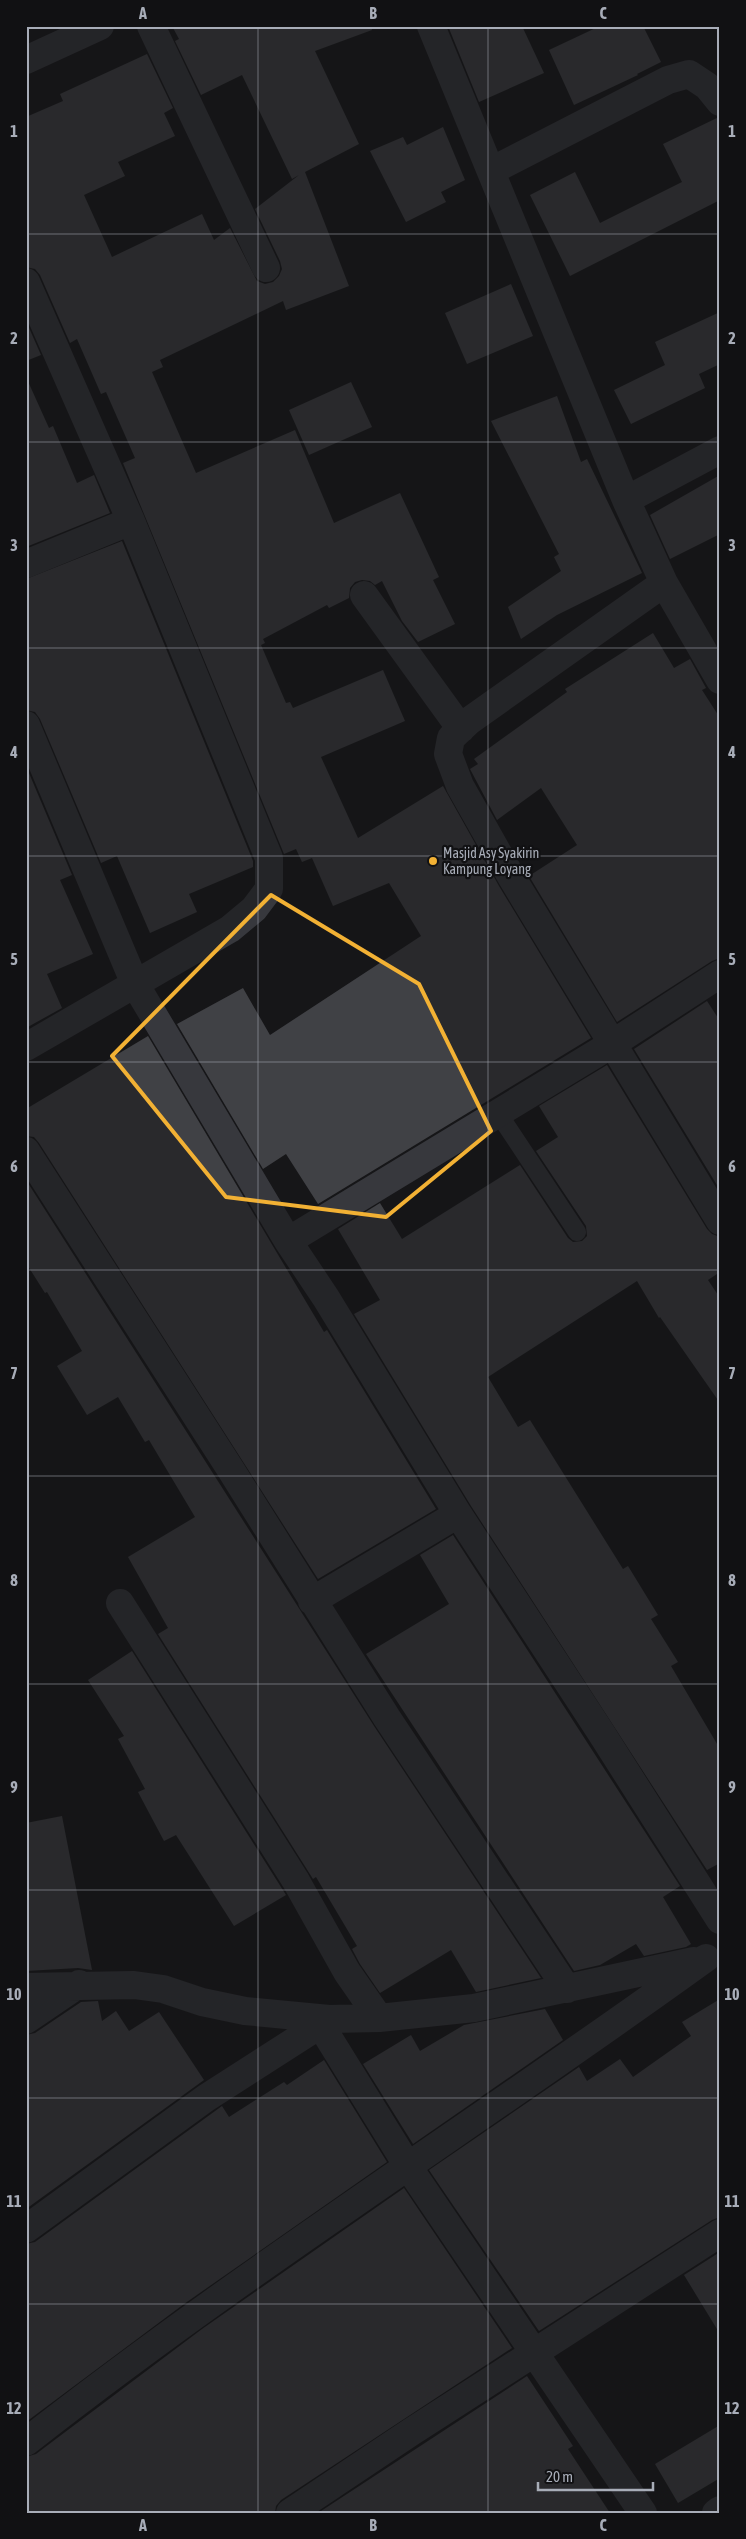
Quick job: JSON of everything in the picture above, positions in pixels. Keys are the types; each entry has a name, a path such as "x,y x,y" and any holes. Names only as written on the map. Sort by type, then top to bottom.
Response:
{"street":[{"path":"26,60 100,26"},
{"path":"151,26 266,268"},
{"path":"431,26 626,500 664,583 720,680"},
{"path":"491,171 668,80 689,74 707,86 720,102"},
{"path":"26,282 131,521 269,858 269,889 254,909 230,929 26,1047"},
{"path":"626,500 720,450"},
{"path":"26,564 131,521"},
{"path":"664,583 461,729 451,738 448,754 460,786 512,878 720,1221"},
{"path":"364,595 461,729"},
{"path":"26,725 135,984 288,1240 326,1298 458,1514 600,1731 720,1920"},
{"path":"288,1240 612,1044 720,974"},
{"path":"26,1152 231,1470 312,1601 567,1989"},
{"path":"312,1601 458,1514"},
{"path":"120,1603 296,1881 348,1972 379,2018"},
{"path":"26,1987 79,1984 134,1985 163,1989 202,2002 245,2011 324,2022 474,2008 713,1956"},
{"path":"26,2442 256,2270 409,2168 713,1956"},
{"path":"26,2020 79,1984"},
{"path":"324,2022 409,2168 535,2351 643,2513"},
{"path":"26,2230 206,2098 324,2022"},
{"path":"290,2513 535,2351 717,2242"},
{"path":"716,2513 720,2510"}],"lane":[{"path":"498,1113 577,1232"}],"highlighted area":[{"path":"271,895 419,984 491,1131 386,1217 226,1197 112,1056"}],"building":[{"path":"172,26 371,26 372,30 315,51 359,144 305,172 349,286 286,310 283,301 160,360 163,367 152,372 196,473 295,430 334,523 400,493 439,577 433,580 455,624 418,642 402,621 382,581 375,585 370,581 362,580 355,582 350,588 349,598 329,608 327,605 263,639 265,643 261,645 286,703 290,702 293,708 383,670 405,721 321,757 358,838 443,786 499,886 591,1038 318,1204 286,1154 263,1169 177,1024 243,988 270,1035 421,936 389,883 333,906 312,858 302,862 296,849 284,854 123,463 135,458 106,392 101,394 77,339 70,343 40,275 35,269 26,267 26,117 63,101 60,94 147,54 173,108 164,113 175,136 118,162 125,176 84,195 112,257 202,214 214,240 230,228 257,281 265,284 273,282 279,276 282,269 280,261 255,209 299,175 292,179 242,75 201,95 175,41 179,39"},
{"path":"448,26 522,26 544,73 479,102"},
{"path":"600,26 643,26 661,62 574,105 549,50"},
{"path":"719,117 720,200 570,276 530,195 575,172 600,223 682,182 663,144"},
{"path":"443,127 465,180 441,192 446,202 406,222 370,151 403,137 407,145"},
{"path":"511,284 533,336 467,364 445,313"},
{"path":"720,312 720,364 699,374 705,388 631,424 614,390 665,365 655,342"},
{"path":"26,321 41,355 26,361"},
{"path":"26,377 49,428 53,426 77,483 94,475 110,513 26,547"},
{"path":"351,382 372,427 309,455 289,410"},
{"path":"557,396 581,462 587,459 642,573 557,615 521,639 508,607 561,571 554,557 559,554 491,421"},
{"path":"720,475 720,534 670,559 650,515"},
{"path":"122,541 253,861 253,867 189,894 197,912 150,933 117,856 101,863 40,719 35,712 26,710 26,579"},
{"path":"653,633 674,668 690,659 706,688 702,690 720,718 720,958 712,961 617,1022 529,876 577,845 541,788 497,820 470,769 478,764 474,759 567,692 565,689"},
{"path":"26,766 72,875 60,880 93,954 47,974 62,1008 26,1028"},
{"path":"707,1001 720,1021 720,1190 634,1049"},
{"path":"148,1036 324,1332 327,1330 436,1509 318,1579 39,1143 34,1137 26,1136 26,1109"},
{"path":"607,1065 707,1229 712,1234 720,1237 720,1272 708,1280 720,1298 720,1403 659,1318 637,1281 488,1377 518,1427 530,1420 623,1569 628,1566 658,1615 651,1619 678,1662 671,1666 720,1749 720,1863 707,1870 471,1506 354,1314 380,1300 338,1229 380,1203 402,1239 520,1165 568,1238 573,1242 582,1241 587,1236 586,1226 536,1151 558,1137 539,1106"},
{"path":"26,1180 374,1726 541,1978 476,1992 451,1950 380,1993 360,1964 352,1949 357,1946 316,1877 313,1879 158,1634 168,1628 128,1557 195,1517 149,1440 145,1442 118,1397 87,1415 57,1366 82,1351 47,1292 45,1293 26,1263"},
{"path":"453,1535 680,1886 663,1897 691,1944 686,1947 644,1956 636,1944 600,1965 574,1971 366,1654 449,1604 420,1555"},
{"path":"132,1651 286,1895 234,1926 176,1835 164,1841 138,1792 145,1789 118,1739 124,1736 88,1680"},
{"path":"62,1816 92,1970 78,1968 26,1971 26,1823"},
{"path":"720,1999 720,2217 712,2220 539,2331 429,2170 579,2067 587,2081 620,2059 633,2077 691,2036 682,2022"},
{"path":"98,2001 102,2021 116,2011 129,2031 159,2012 204,2080 26,2209 26,2035 35,2033 81,2002"},
{"path":"545,2009 563,2040 413,2144 363,2064 411,2035 420,2051 464,2025"},
{"path":"324,2060 387,2162 184,2304 26,2422 26,2244 35,2242 222,2106 229,2117 284,2082 287,2085"},
{"path":"404,2188 512,2348 281,2500 276,2506 275,2513 26,2513 26,2457 36,2454 202,2329"},
{"path":"720,2252 720,2334 684,2275"},
{"path":"527,2376 573,2446 568,2449 610,2513 318,2513"},
{"path":"720,2425 720,2478 678,2503 655,2464"}],"place":[{"name":"Masjid Asy Syakirin Kampung Loyang","path":"433,861"}]}
